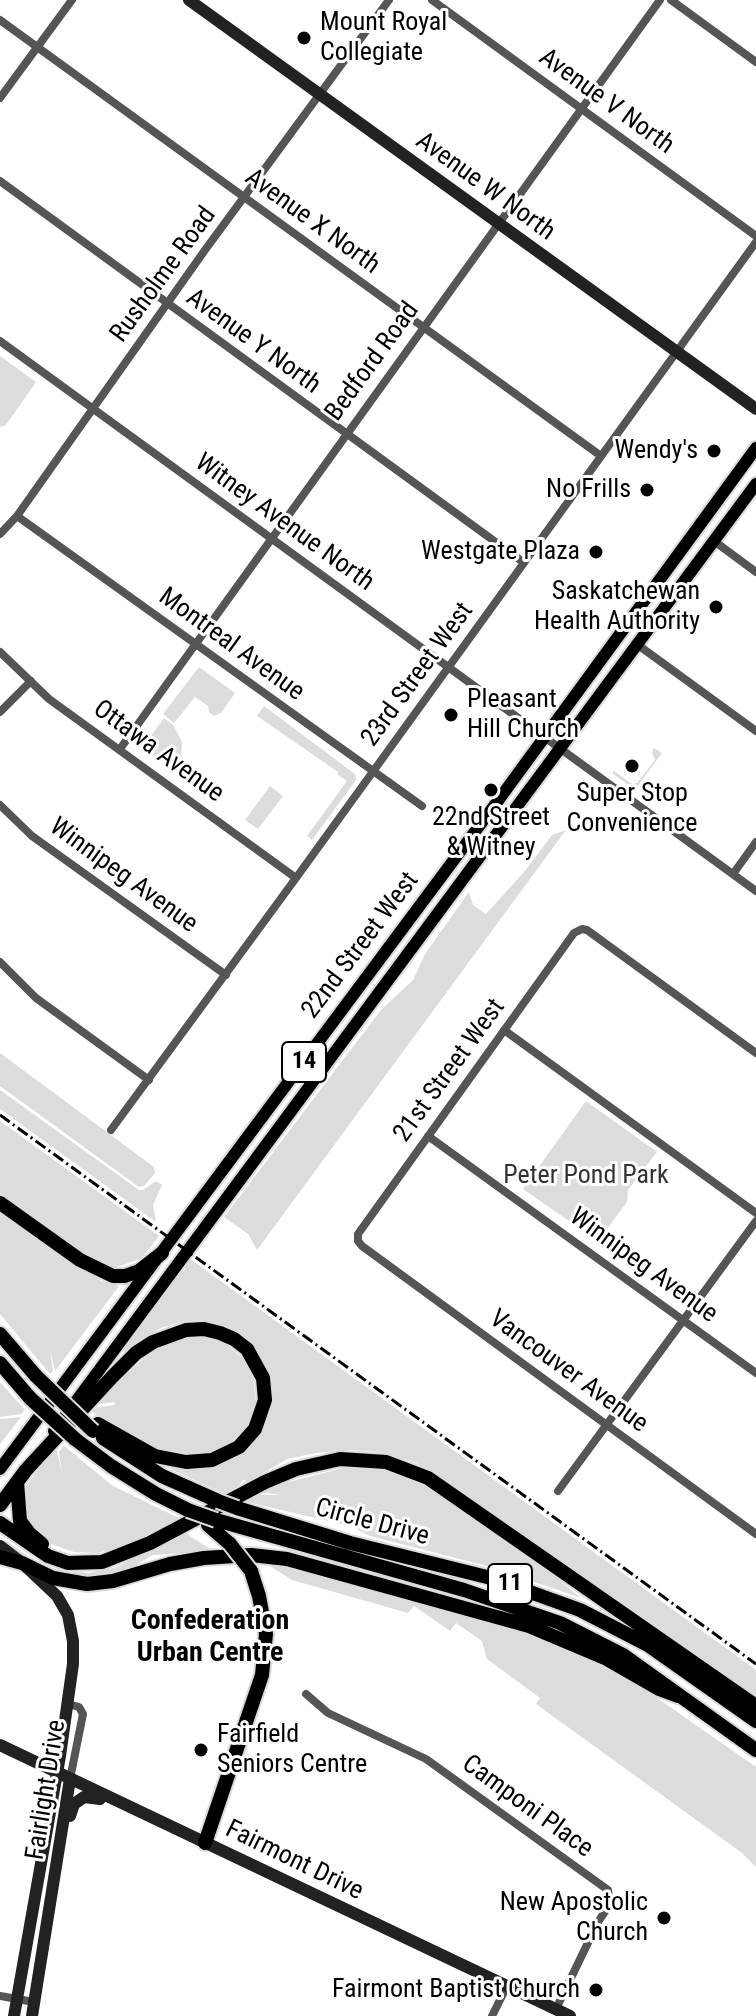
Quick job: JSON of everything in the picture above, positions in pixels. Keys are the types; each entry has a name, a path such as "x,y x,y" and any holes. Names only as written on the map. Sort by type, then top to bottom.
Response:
{"highway":[{"path":"0,1203 80,1260 113,1276 139,1271 162,1253"},
{"path":"68,1563 24,1528 18,1513 22,1476 128,1361 144,1347 165,1336 194,1329 212,1330 229,1336 247,1349 263,1378 265,1400 255,1429 239,1447 212,1460 186,1462 155,1456 96,1428"},
{"name":"Circle Drive","path":"0,1334 36,1376 96,1428 162,1476 237,1508 350,1543 520,1588 588,1613 620,1628 656,1651 756,1721"},
{"name":"Circle Drive","path":"0,1363 30,1398 75,1439 111,1466 186,1511 212,1523 464,1590 573,1629 623,1655 756,1750"},
{"path":"0,1523 39,1551 68,1563 102,1562 128,1553 296,1469 340,1459 386,1462 428,1478 756,1706"},
{"name":"22nd Street West","path":"0,1505 22,1476"},
{"path":"205,1843 262,1675 266,1634 251,1571 212,1523"},
{"path":"0,1557 22,1563 53,1578 87,1584 113,1581 170,1564 204,1558 251,1555 287,1559 529,1626 605,1658 659,1689 678,1696"},
{"path":"656,1651 756,1732"}],"main road":[{"name":"22nd Street West","path":"0,1469 545,737 756,448"},
{"name":"22nd Street West","path":"22,1476 756,484"},
{"path":"0,1460 20,1443"}],"street":[{"path":"0,98 72,0"},
{"name":"Avenue W North","path":"189,0 756,409"},
{"name":"Rusholme Road","path":"0,534 17,516 166,303 389,0"},
{"name":"Avenue V North","path":"432,0 756,239"},
{"name":"Bedford Road","path":"120,749 660,0"},
{"path":"671,0 756,62"},
{"name":"Avenue X North","path":"0,20 601,456"},
{"name":"Avenue Y North","path":"0,181 523,562"},
{"name":"23rd Street West","path":"111,1130 756,239"},
{"name":"Witney Avenue North","path":"0,341 756,891"},
{"name":"Montreal Avenue","path":"17,516 422,806"},
{"path":"714,541 756,572"},
{"path":"638,645 756,731"},
{"name":"Ottawa Avenue","path":"0,652 49,699 296,878"},
{"path":"0,712 31,681"},
{"name":"Winnipeg Avenue","path":"0,805 32,836 226,975"},
{"path":"733,874 756,842"},
{"name":"21st Street West","path":"358,1241 358,1234 504,1030 574,933 582,929 756,1053"},
{"path":"0,962 36,998 149,1080"},
{"path":"504,1030 756,1213"},
{"name":"Winnipeg Avenue","path":"428,1136 756,1373"},
{"path":"558,1491 756,1221"},
{"name":"Vancouver Avenue","path":"358,1241 756,1534"},
{"path":"0,1546 57,1596 71,1623 73,1664 68,1704"},
{"name":"Camponi Place","path":"306,1694 328,1713 432,1763 608,1890 610,1904 598,1922 556,2009"},
{"name":"Fairlight Drive","path":"14,2016 68,1704 79,1707 83,1714 32,2016"},
{"name":"Fairmont Drive","path":"0,1745 570,2016"},
{"path":"60,1842 74,1804 82,1798 120,1804"},
{"path":"492,2016 507,1986"},
{"path":"0,1996 34,2002"}],"green space":[{"path":"0,356 36,382 6,425 0,427"},
{"path":"199,667 235,693 221,713 214,716 208,706 195,697 174,723 163,714"},
{"path":"264,706 355,774 356,780 312,840 307,836 347,781 257,716"},
{"path":"164,718 174,726 182,742 181,757 174,769 146,750 145,744"},
{"path":"654,748 662,753 635,790 612,773 614,771 632,784 637,783 655,760"},
{"path":"270,786 283,796 258,829 245,820"},
{"path":"566,830 257,1250 248,1234 224,1217 381,1010 413,980 425,954 469,892 473,905 486,914 552,835"},
{"path":"0,1053 154,1167 155,1173 144,1186 139,1187 0,1086"},
{"path":"0,1090 139,1190 156,1181 162,1185 153,1205 156,1222 0,1109"},
{"name":"Peter Pond Park","path":"586,1101 657,1152 628,1190 627,1202 598,1241 523,1189"},
{"path":"0,1121 159,1236 146,1253 116,1270 82,1252 0,1193"},
{"path":"0,1209 101,1281 119,1286 55,1371 50,1349 53,1371 50,1374 0,1314"},
{"path":"189,1258 756,1670 756,1697 416,1463 385,1453 352,1450 316,1453 287,1459 243,1485 243,1480 237,1488 225,1494 168,1468 204,1470 227,1462 250,1446 264,1427 272,1405 271,1380 262,1358 246,1339 226,1326 203,1320 181,1322 141,1339 123,1355 126,1344 180,1270 184,1271"},
{"path":"186,1337 214,1338 223,1342 245,1360 253,1374 256,1405 246,1427 229,1444 204,1455 165,1452 121,1431 91,1411 93,1408 115,1405 114,1402 94,1405 150,1353"},
{"path":"0,1382 25,1410 21,1414 0,1417"},
{"path":"21,1417 0,1444 0,1419"},
{"path":"64,1446 113,1486 181,1519 135,1542 98,1553 74,1552 48,1543 28,1526 21,1506 25,1487 54,1449 62,1473 59,1452"},
{"path":"351,1466 381,1468 438,1493 537,1562 581,1598 491,1567 370,1536 350,1526 243,1501 255,1495 281,1495 260,1492"},
{"path":"190,1528 187,1534 213,1551 153,1555 130,1569 89,1578 59,1574 34,1564 3,1542 5,1540 30,1558 55,1569 88,1573 117,1567"},
{"path":"265,1563 341,1580 359,1589 401,1596 511,1627 579,1654 647,1691 756,1767 756,1867 742,1853 536,1704 540,1698 487,1659 482,1641 456,1623 450,1631 414,1606 408,1613 292,1580"}],"railway":[{"path":"0,1115 756,1664"}],"place":[{"name":"Mount Royal Collegiate","path":"304,38"},
{"name":"Wendy's","path":"714,451"},
{"name":"No Frills","path":"647,490"},
{"name":"Westgate Plaza","path":"596,552"},
{"name":"Saskatchewan Health Authority","path":"716,607"},
{"name":"Pleasant Hill Church","path":"451,715"},
{"name":"Super Stop Convenience","path":"632,766"},
{"name":"22nd Street & Witney","path":"491,790"},
{"name":"Fairfield Seniors Centre","path":"201,1750"},
{"name":"New Apostolic Church","path":"664,1918"},
{"name":"Fairmont Baptist Church","path":"596,1990"}],"district":[{"name":"Confederation Urban Centre","path":"210,1638"}]}
